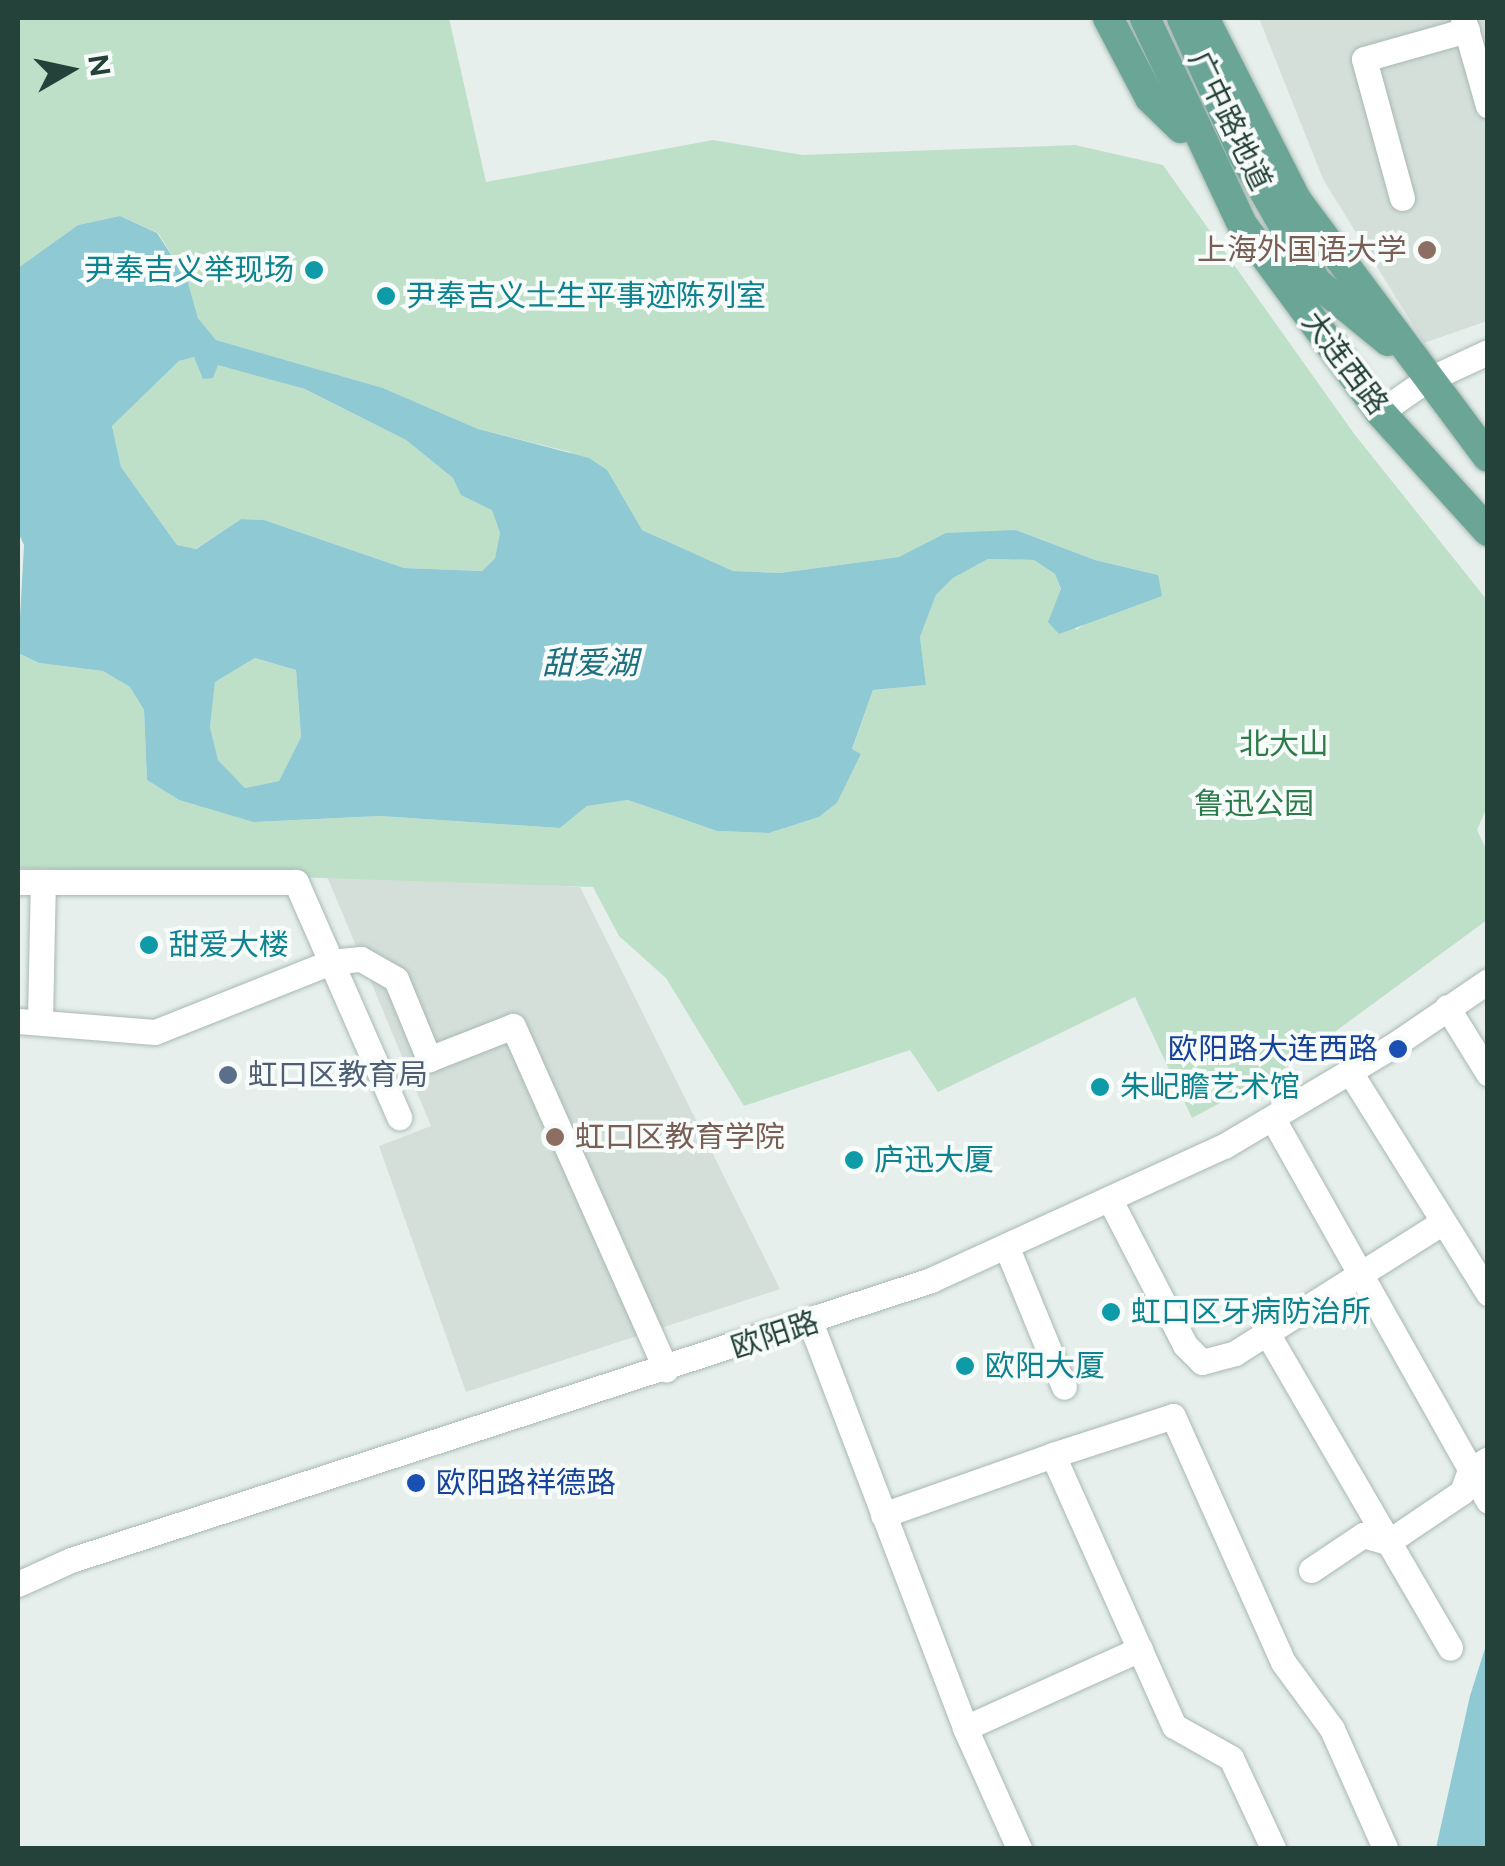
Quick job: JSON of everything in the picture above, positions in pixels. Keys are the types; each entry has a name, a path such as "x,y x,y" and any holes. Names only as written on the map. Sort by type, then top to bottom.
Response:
{"main road":[{"path":"1108,18 1150,98 1180,128"},
{"name":"广中路地道","path":"1130,18 1180,128 1243,226"},
{"name":"大连西路","path":"1145,18 1243,226 1380,412 1488,531"},
{"name":"广中路地道","path":"1182,18 1243,154 1316,282 1372,332 1404,350"},
{"name":"大连西路","path":"1204,18 1297,201 1425,381 1488,457"}],"street":[{"path":"1402,198 1364,59 1465,24 1488,106"},
{"path":"1380,412 1425,381 1488,352"},
{"path":"399,1118 332,962 296,882 30,882 28,1021 155,1032 332,962 361,959 396,979 429,1058 513,1026 666,1370"},
{"name":"欧阳路","path":"18,1584 72,1560 811,1324 1007,1248 1111,1202 1274,1119 1488,981"},
{"path":"1447,1008 1488,1072"},
{"path":"1350,1072 1488,1293"},
{"path":"1274,1119 1361,1274 1479,1464 1488,1501"},
{"path":"1111,1202 1186,1345 1202,1362 1235,1353 1444,1222"},
{"path":"1007,1248 1064,1388"},
{"path":"811,1324 964,1728 1018,1848"},
{"path":"1267,1333 1450,1648"},
{"path":"883,1516 1172,1416 1283,1662 1332,1729 1385,1848"},
{"path":"1054,1455 1174,1726 1230,1758 1273,1848"},
{"path":"1310,1570 1363,1535 1388,1542 1462,1492 1479,1464"},
{"path":"964,1728 1140,1650"}],"shaded area":[{"name":"上海外国语大学","path":"1259,18 1487,18 1487,321 1424,343 1323,179"},
{"name":"虹口区教育学院","path":"326,874 580,887 780,1289 466,1392 379,1146 431,1126"}],"green space":[{"name":"鲁迅公园","path":"18,18 449,18 486,182 713,140 803,155 1075,145 1163,165 1355,435 1487,600 1488,805 1477,830 1487,851 1487,920 1287,1067 1192,1118 1135,997 938,1092 910,1050 744,1106 666,978 619,936 593,887 18,868 18,653 39,663 103,671 130,687 144,710 147,780 179,800 253,822 380,816 560,828 587,806 628,800 717,831 769,833 819,817 837,803 861,754 852,750 873,690 926,685 920,637 936,595 953,578 988,559 1034,560 1055,574 1076,630 1158,575 1095,560 1016,530 899,557 780,573 733,571 642,530 570,452 478,429 383,388 216,340 198,318 187,279 158,233 120,216 78,225 18,268"},
{"path":"194,357 305,389 406,440 453,478 462,495 492,509 500,533 495,558 482,571 404,568 264,520 241,519 195,549 177,545 121,467 112,426 179,361"},
{"path":"255,658 296,670 301,737 279,781 245,788 218,760 210,727 215,682"}],"water":[{"name":"甜爱湖","path":"120,216 157,233 187,279 198,318 216,340 383,388 478,429 589,458 607,470 642,530 733,571 780,573 899,557 946,533 1016,530 1095,560 1158,575 1162,596 1059,634 1048,622 1061,589 1055,574 1034,560 988,559 953,578 936,595 920,637 926,685 873,690 852,749 861,754 837,803 819,817 769,833 717,831 628,800 587,806 560,828 380,816 253,822 179,800 147,780 144,710 130,687 103,671 39,663 18,653 24,545 18,532 18,268 78,225","holes":["194,357 203,379 213,378 218,365 305,389 406,440 453,478 461,495 492,510 500,533 495,558 482,571 404,568 264,520 241,519 196,549 177,545 121,467 112,426 179,361","255,658 296,670 301,737 279,781 245,788 218,760 210,727 215,682"]},
{"path":"1487,1642 1487,1848 1436,1848 1470,1696"}],"place":[{"name":"上海外国语大学","path":"1427,250"},
{"name":"尹奉吉义举现场","path":"314,270"},
{"name":"尹奉吉义士生平事迹陈列室","path":"386,296"},
{"name":"甜爱大楼","path":"149,945"},
{"name":"欧阳路大连西路","path":"1398,1049"},
{"name":"虹口区教育局","path":"228,1075"},
{"name":"朱屺瞻艺术馆","path":"1100,1087"},
{"name":"虹口区教育学院","path":"555,1137"},
{"name":"庐迅大厦","path":"854,1160"},
{"name":"虹口区牙病防治所","path":"1111,1312"},
{"name":"欧阳大厦","path":"965,1366"},
{"name":"欧阳路祥德路","path":"416,1483"}],"park label":[{"name":"北大山","path":"1284,744"}]}
